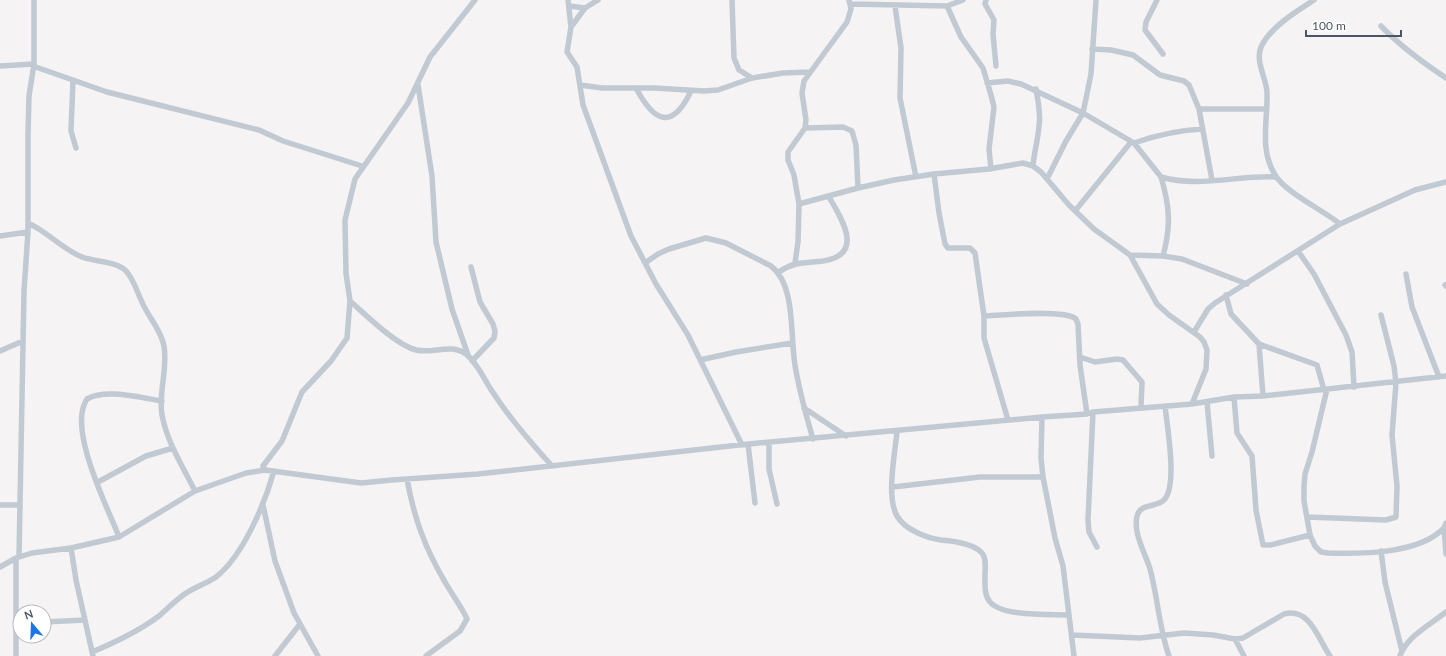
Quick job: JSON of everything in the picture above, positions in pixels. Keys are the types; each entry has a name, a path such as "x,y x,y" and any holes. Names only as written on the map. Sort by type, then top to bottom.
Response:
{"street":[{"path":"18,604 24,291 28,232 28,133 29,96 33,65 34,0"},
{"path":"265,470 263,466 282,441 302,392 331,361 347,338 350,301 346,273 345,220 355,179 362,166 399,117 418,85 430,57 476,0"},
{"path":"598,0 585,8 572,27 567,49 578,67 583,105 631,236 656,284 680,321 742,445"},
{"path":"732,0 734,58 739,70 752,78"},
{"path":"795,263 798,242 799,204 794,175 788,160 788,152 806,128 802,93 804,81 817,65 846,22 850,2 895,6 928,2 947,6 963,0"},
{"path":"986,0 985,4 994,20 993,42 996,66"},
{"path":"1047,179 1083,113 1088,93 1096,0"},
{"path":"1157,0 1146,22 1145,30 1163,54"},
{"path":"1314,0 1270,34 1261,46 1260,61 1266,87 1264,137 1271,167 1276,177 1301,198 1325,212 1340,224"},
{"path":"572,27 568,3 585,8"},
{"path":"895,6 901,48 899,80 901,104 916,177"},
{"path":"947,6 961,37 983,68 994,108 988,149 991,169"},
{"path":"1381,26 1418,60 1446,78"},
{"path":"1092,49 1111,50 1133,55 1160,75 1184,81 1189,85 1199,108 1212,180"},
{"path":"0,66 33,65 73,80 197,116 259,130 283,141 362,166"},
{"path":"580,85 602,88 691,91 718,90 752,78 783,73 810,72"},
{"path":"73,80 71,131 76,148"},
{"path":"987,83 1008,81 1036,89 1083,113 1133,142 1161,177 1169,217 1168,236 1163,256"},
{"path":"418,85 432,176 436,242 452,309 468,355 494,395 526,437 552,466"},
{"path":"636,88 644,104 652,113 661,116 671,116 682,110 691,91"},
{"path":"1033,166 1034,146 1040,126 1036,89"},
{"path":"1199,108 1266,109"},
{"path":"806,128 843,127 852,131 856,145 858,188"},
{"path":"1074,211 1133,142 1157,135 1203,129"},
{"path":"799,204 858,188 934,174 991,169 1012,164 1033,166 1047,179 1074,211 1094,229 1130,255 1157,304 1169,315 1194,332 1204,342 1207,360 1206,369 1192,404"},
{"path":"934,174 944,244 948,248 973,250 984,316 984,338 1008,420"},
{"path":"1161,177 1194,182 1256,176 1276,177"},
{"path":"1194,332 1208,309 1226,295 1247,284 1340,224 1415,190 1446,182"},
{"path":"779,272 795,263 834,258 841,256 845,252 846,232 843,222 829,197"},
{"path":"28,223 50,235 80,256 96,262 120,267 129,274 144,308 160,335 164,346 165,369 162,401 163,417 174,448 196,491"},
{"path":"0,236 28,232"},
{"path":"645,263 658,254 669,249 699,240 713,239 771,266 779,272 789,305 792,343 804,408 813,440"},
{"path":"1298,251 1314,274 1346,335 1352,358 1354,387"},
{"path":"1130,255 1163,256 1182,259 1247,284"},
{"path":"472,267 480,302 493,324 495,331 494,338 472,361"},
{"path":"1406,274 1412,308 1439,377"},
{"path":"1226,295 1231,314 1259,344 1317,365 1326,390 1314,444 1305,474 1304,501 1310,535 1315,546 1321,552 1328,553 1381,551 1418,544 1438,534 1445,525"},
{"path":"350,301 372,321 414,349 426,352 452,348 468,355"},
{"path":"984,316 1041,313 1074,316 1078,322 1080,357 1087,414"},
{"path":"1307,516 1386,520 1396,517 1397,486 1392,435 1396,383 1393,360 1381,316"},
{"path":"0,351 23,341"},
{"path":"700,360 736,352 792,343"},
{"path":"1259,344 1263,396"},
{"path":"1080,357 1095,362 1117,359 1123,360 1142,382 1141,407"},
{"path":"0,567 32,553 72,548 119,537 196,491 246,473 265,470 360,483 552,466 748,444 813,440 1008,420 1087,414 1093,412 1141,407 1192,404 1234,397 1263,396 1326,390 1446,376"},
{"path":"119,537 84,445 81,417 87,398 99,394 111,394 162,401"},
{"path":"1234,397 1237,433 1252,456 1256,510 1263,545 1270,545 1310,535"},
{"path":"1207,402 1212,456"},
{"path":"1165,406 1170,460 1169,492 1161,502 1141,510 1138,514 1136,523 1140,544 1153,582 1161,634 1168,656"},
{"path":"804,408 846,436"},
{"path":"1093,412 1088,520 1090,532 1096,547"},
{"path":"1042,417 1041,458 1043,477 1055,538 1061,555 1070,615 1074,656"},
{"path":"897,432 892,499 897,517 911,528 933,538 972,546 984,554 986,593 989,601 993,604 1010,611 1070,615"},
{"path":"769,443 768,469 777,504"},
{"path":"748,444 755,503"},
{"path":"98,482 146,456 174,448"},
{"path":"72,548 76,580 93,654 132,634 159,615 185,593 216,577 235,555 263,505 274,471"},
{"path":"893,487 980,477 1043,477"},
{"path":"407,479 412,508 427,549 455,602 467,619 460,631 426,656"},
{"path":"0,504 19,505"},
{"path":"263,505 275,561 294,613 318,656"},
{"path":"1445,525 1446,554"},
{"path":"1381,551 1384,575 1401,653"},
{"path":"1072,635 1140,638 1161,634 1184,633 1213,635 1234,639 1243,638 1284,614 1292,612 1299,613 1306,617 1330,656"},
{"path":"1401,653 1423,629 1446,612"},
{"path":"52,622 85,620"},
{"path":"275,656 300,624"},
{"path":"1234,639 1244,656"},
{"path":"16,656 17,644"}]}
